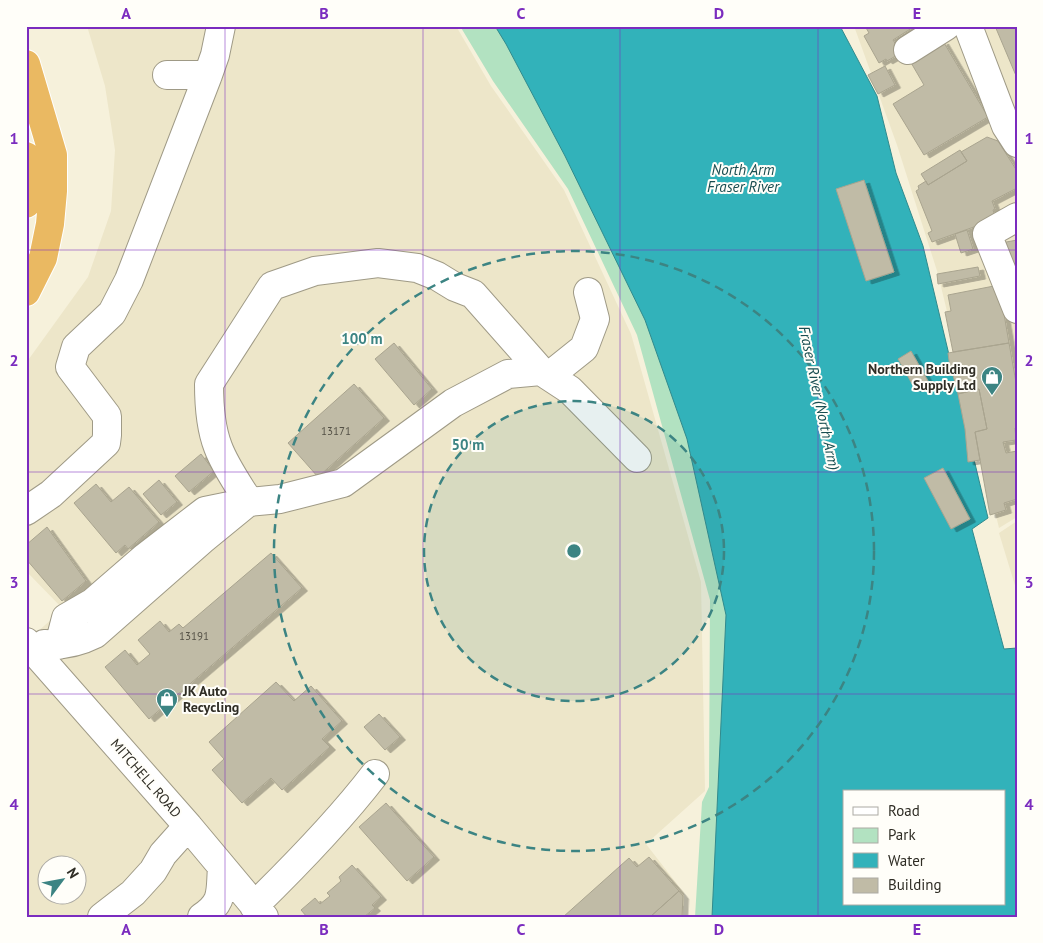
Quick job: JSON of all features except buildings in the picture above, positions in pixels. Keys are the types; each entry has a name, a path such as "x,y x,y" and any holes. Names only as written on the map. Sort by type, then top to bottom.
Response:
{"highway":[{"path":"26,64 53,155 53,191 50,224 43,258 26,292"},
{"path":"26,156 30,171 26,204"}],"street":[{"path":"26,511 51,494 106,443 107,416 70,367 76,347 112,313 129,280 208,75 215,55 221,26"},
{"path":"908,50 946,26"},
{"path":"968,26 1006,126 1017,143"},
{"path":"167,75 208,75"},
{"path":"1017,217 987,234 1017,308"},
{"path":"249,502 222,457 217,444 209,402 209,384 272,286 315,271 333,268 378,263 417,268 473,294 545,374 570,390 637,458"},
{"path":"26,640 59,645 84,639 95,634 202,540 249,502 280,498 343,482 453,403 508,374 545,374 584,348 595,319 588,292"},
{"name":"MITCHELL ROAD","path":"26,640 188,826 259,911"},
{"path":"259,911 298,862 375,774"},
{"path":"102,917 132,893 153,871 163,854 188,826"},
{"path":"202,917 210,912 220,900 222,867"}],"shaded area":[{"path":"87,26 456,26 491,86 564,190 631,334 701,582 705,791 646,844 684,893 683,917 26,917 26,642 63,609 26,571 26,363 88,277 111,211 115,150 105,86"},
{"name":"Northern Building Supply Ltd","path":"854,26 1017,26 1017,517 999,528 938,274 897,145"},
{"path":"1017,521 1017,592 999,533"}],"green space":[{"path":"460,26 531,26 729,500 764,917 695,917 702,802 709,787 710,600 637,335 568,189 493,81"}],"water":[{"name":"North Arm Fraser River","path":"495,26 840,26 877,96 896,173 923,246 988,518 972,529 1004,649 1017,648 1017,917 712,917 726,615 687,439 645,320 565,156"}],"place":[{"name":"Northern Building Supply Ltd","path":"992,396"},
{"name":"JK Auto Recycling","path":"167,718"}],"water label":[{"name":"Fraser River (North Arm)","path":"819,398"}]}
